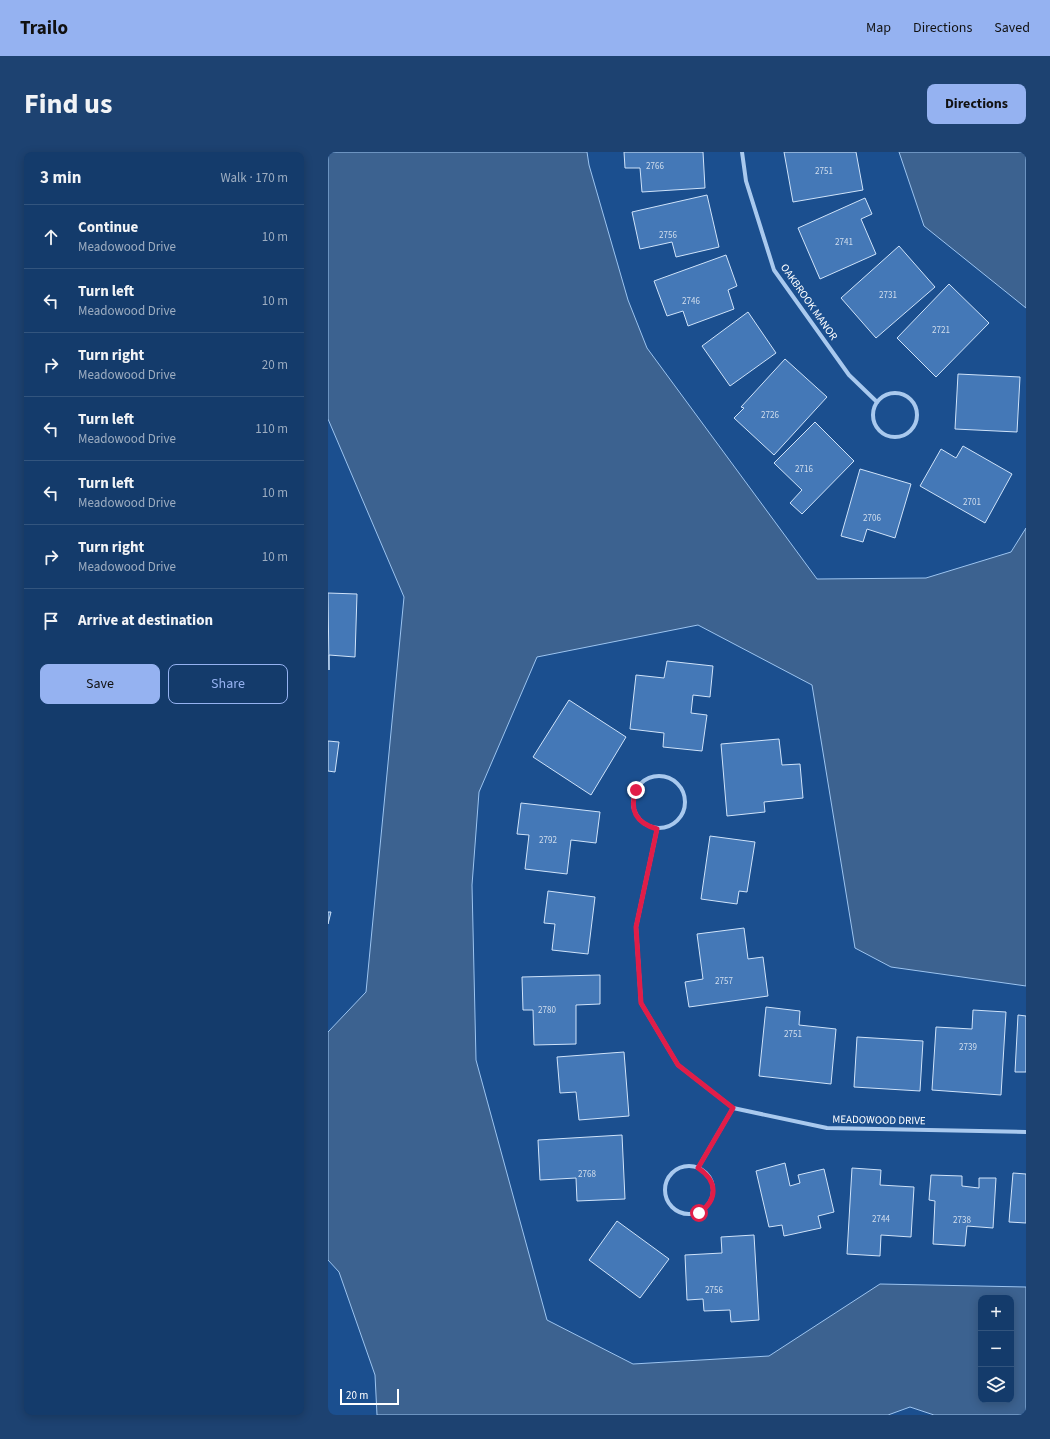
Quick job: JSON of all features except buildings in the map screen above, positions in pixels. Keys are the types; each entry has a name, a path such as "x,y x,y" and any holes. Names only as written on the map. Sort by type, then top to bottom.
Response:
{"street":[{"name":"OAKBROOK MANOR","path":"742,152 746,181 774,270 849,375 877,402"},
{"path":"892,392 900,392 908,396 915,402 918,411 917,420 914,427 908,434 900,437 891,437 882,433 876,427 873,418 877,402 883,395 892,392"},
{"path":"662,775 672,778 680,785 685,794 686,805 683,815 676,823 667,828 657,829 647,826 638,819 632,800 642,781 651,776 662,775"},
{"name":"MEADOWOOD DRIVE","path":"657,829 636,927 641,1003 678,1065 733,1108 827,1128 1026,1132"},
{"path":"698,1168 733,1108"},
{"path":"689,1166 698,1168 706,1173 712,1181 714,1190 712,1200 706,1208 699,1213 689,1215 680,1213 672,1208 667,1200 664,1191 666,1181 672,1173 680,1168 689,1166"}],"water":[{"path":"328,152 587,152 589,165 628,300 647,348 817,579 926,578 1011,552 1026,528 1026,986 891,967 855,948 812,685 698,625 537,657 479,792 472,885 476,1060 547,1320 633,1364 769,1356 880,1284 1026,1287 1026,1415 934,1415 910,1407 888,1415 377,1415 375,1375 339,1272 328,1260 328,1032 366,992 404,597 328,419"},
{"path":"899,152 1026,152 1026,308 924,226"}],"route":[{"path":"636,790 632,800 638,819 647,826 657,829 636,927 641,1003 678,1065 733,1108 698,1168 706,1173 712,1181 714,1190 712,1200 706,1208 699,1213"}]}
